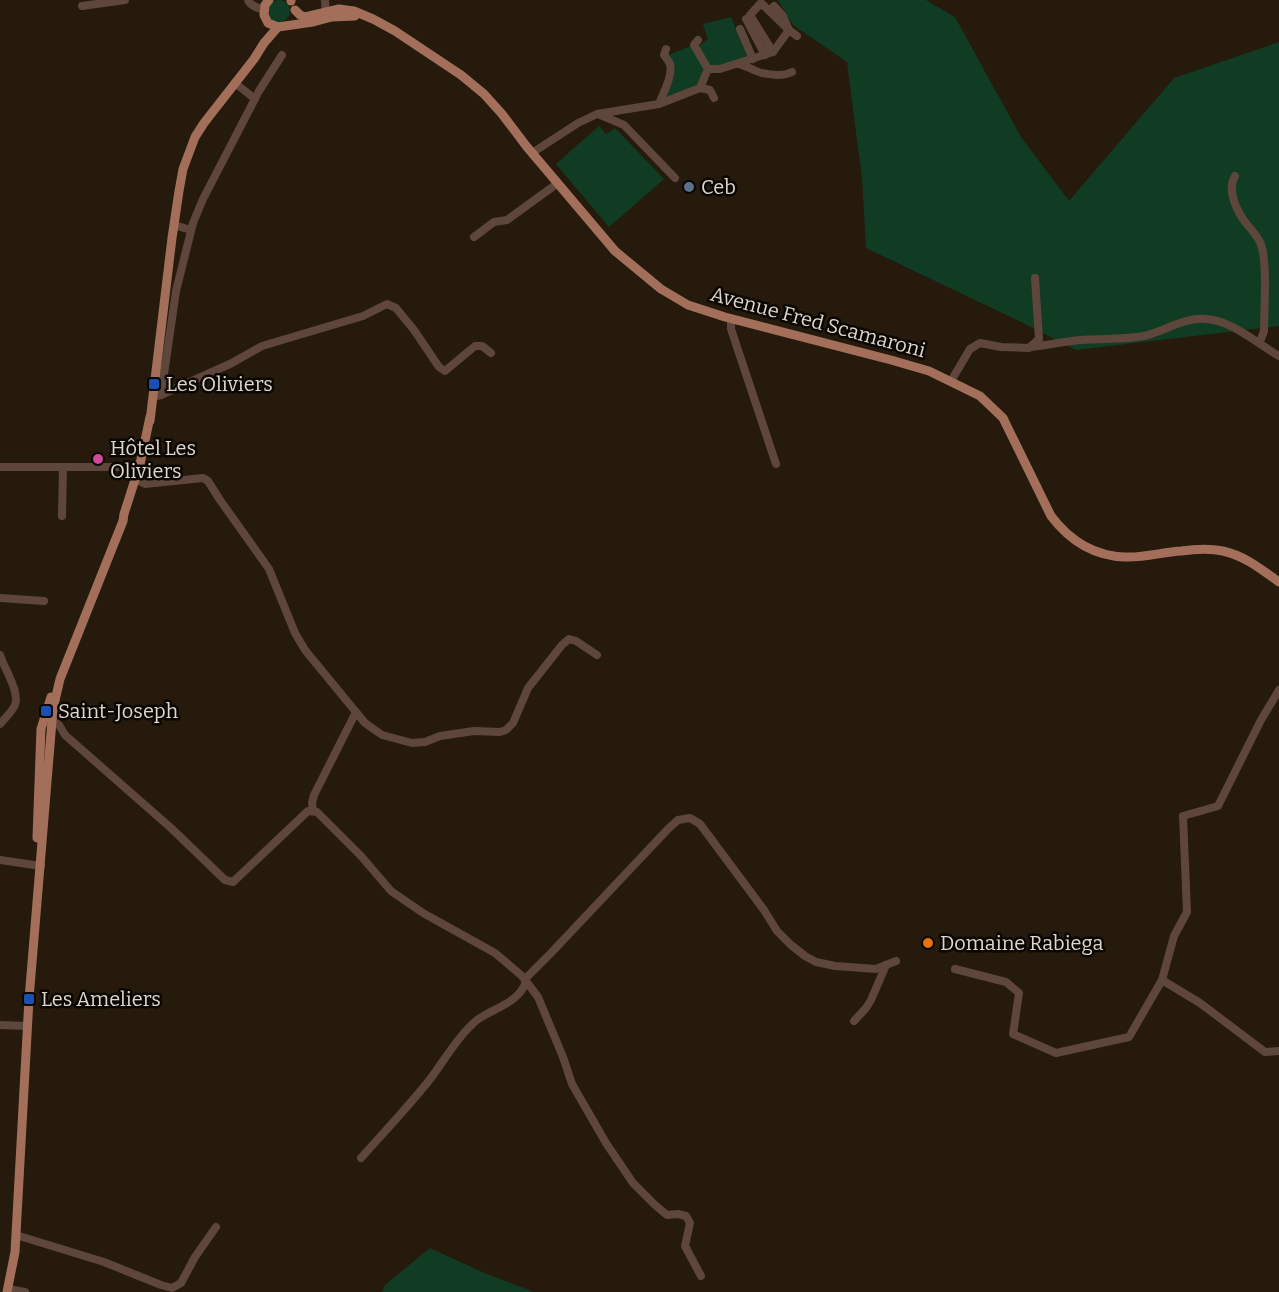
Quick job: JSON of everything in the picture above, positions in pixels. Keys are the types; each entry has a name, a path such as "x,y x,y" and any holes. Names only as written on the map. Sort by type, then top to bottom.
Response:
{"main road":[{"path":"264,43 265,5 269,0"},
{"path":"123,521 128,516 137,492 150,417 157,396 174,225 183,169 195,137 214,108 254,59 264,43 293,19 291,3"},
{"name":"Avenue Fred Scamaroni","path":"291,3 300,15 305,17 339,9 373,19 461,75 484,94 615,251 647,279 688,305 731,319 929,371 980,396 1003,418 1051,516 1062,530 1081,545 1106,554 1125,557 1204,549 1222,551 1253,563 1279,582"},
{"path":"265,15 271,25 282,26"},
{"name":"Avenue Fred Scamaroni","path":"282,26 332,17 363,16"},
{"path":"8,1290 15,1252 38,865 52,721 60,679 141,472"},
{"path":"38,865 40,744 44,720 55,685 60,679"}],"street":[{"path":"82,6 125,0"},
{"path":"248,0 265,15"},
{"path":"313,22 316,18 326,14 325,0"},
{"path":"769,53 750,15 760,3 797,36"},
{"path":"746,19 769,53"},
{"path":"740,29 753,59"},
{"path":"708,69 720,69 769,53 789,30"},
{"path":"698,40 694,45 708,69"},
{"path":"659,104 669,82 670,64 664,55 666,49"},
{"path":"157,396 176,291 191,230 203,199 255,99 282,55"},
{"path":"737,64 762,73 786,75 792,72"},
{"path":"700,88 708,69"},
{"path":"235,83 255,99"},
{"path":"532,153 578,123 597,114 659,104 700,88 710,90 714,98"},
{"path":"597,114 624,125 675,178"},
{"path":"1235,176 1231,183 1233,199 1241,217 1262,244 1264,258 1264,331 1258,342"},
{"path":"474,237 494,222 507,220 558,183"},
{"path":"174,225 191,230"},
{"path":"1030,347 1039,339 1035,278"},
{"path":"157,396 232,363 262,346 363,316 387,304 396,308 439,367 445,371 475,346 482,346 491,353"},
{"path":"731,319 731,329 776,464"},
{"path":"951,381 970,349 980,343 1001,348 1030,347 1079,340 1142,336 1159,332 1185,321 1206,319 1223,324 1279,356"},
{"path":"0,467 123,467 141,472 145,484 203,478 208,481 219,500 269,568 295,633 305,650 364,723 382,735 412,743 474,731 500,732 506,730 513,723 528,688 569,639 597,655"},
{"path":"62,516 63,467"},
{"path":"0,598 44,601"},
{"path":"0,655 16,699 13,709 0,724"},
{"path":"955,969 1006,982 1019,993 1013,1034 1056,1053 1129,1037 1162,980 1174,936 1187,912 1183,816 1218,806 1261,720 1279,690"},
{"path":"51,698 49,720 59,725 65,735 171,828 225,880 233,882 308,811 313,811 361,856 391,891 423,913 495,953 525,980 538,997 572,1084 633,1184 667,1215 686,1216 690,1223 685,1245 701,1276"},
{"path":"313,811 314,795 356,712"},
{"path":"361,1158 407,1107 478,1020 505,1005 524,988 525,980 678,820 690,818 700,824 777,931 805,956 816,962 835,966 876,969 896,961"},
{"path":"0,860 38,865"},
{"path":"854,1021 871,1000 886,965"},
{"path":"1162,980 1200,1003 1265,1052 1279,1051"},
{"path":"0,1025 27,1026"},
{"path":"16,1235 104,1262 161,1286 172,1288 181,1283 195,1257 216,1227"},
{"path":"8,1290 25,1292"}],"green space":[{"path":"279,0 287,3 290,11 287,19 279,22 271,19 268,11 271,3"},
{"path":"778,0 926,0 955,17 1021,137 1069,201 1174,78 1279,42 1279,326 1076,350 866,248 862,178 847,62 793,25"},
{"path":"731,17 748,57 720,66 710,66 698,47 708,39 703,24"},
{"path":"691,46 704,69 698,86 663,101 672,83 673,64 668,55"},
{"path":"599,126 606,134 615,128 664,179 609,227 556,164"},
{"path":"430,1248 482,1272 534,1292 382,1292 385,1285"}],"place":[{"name":"Ceb","path":"689,187"},
{"name":"Les Oliviers","path":"154,384"},
{"name":"Hôtel Les Oliviers","path":"98,459"},
{"name":"Saint-Joseph","path":"46,711"},
{"name":"Domaine Rabiega","path":"928,943"},
{"name":"Les Ameliers","path":"29,999"}]}
